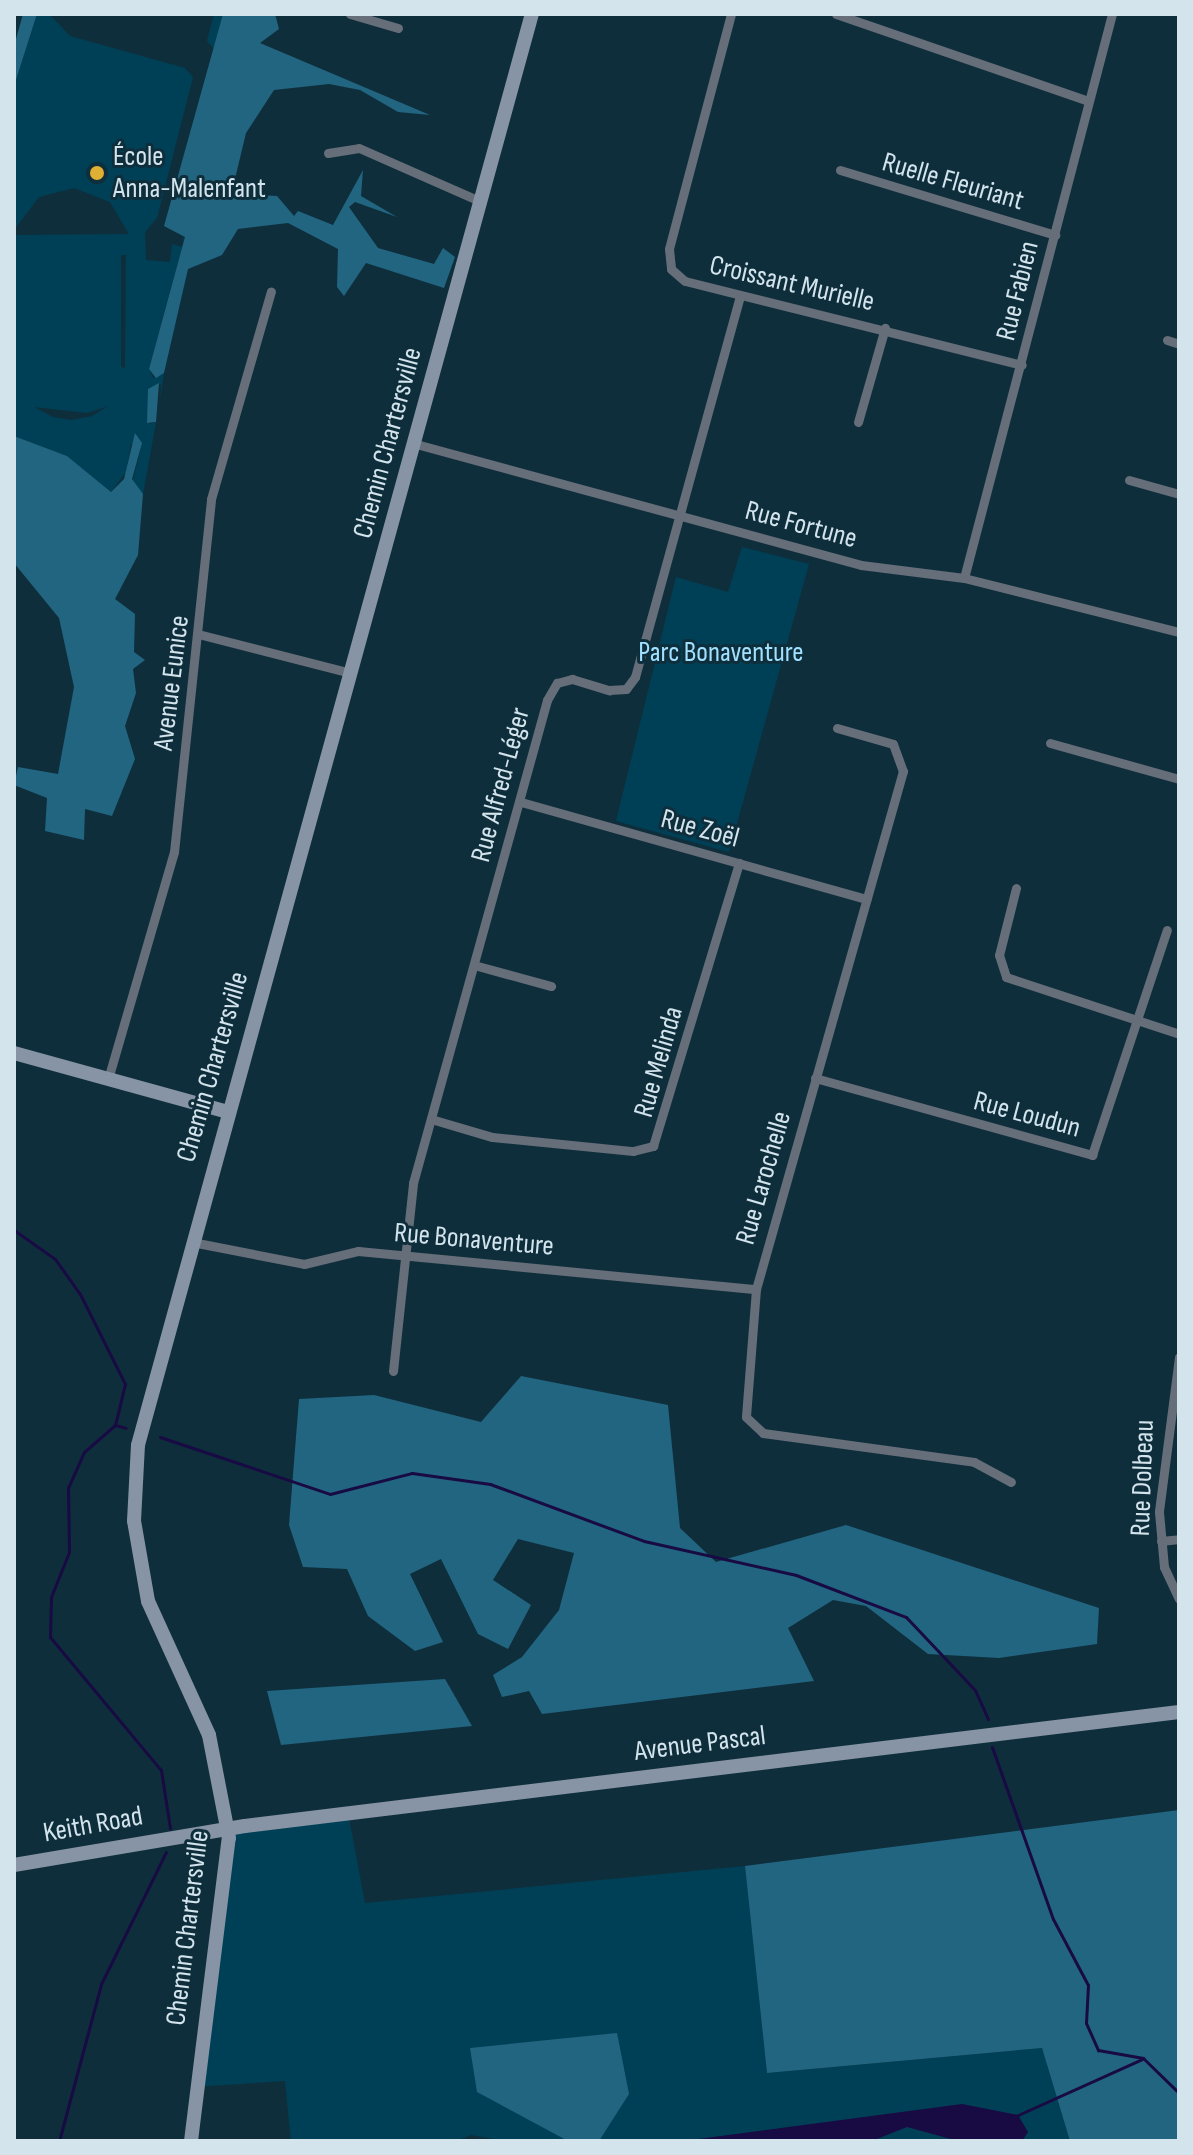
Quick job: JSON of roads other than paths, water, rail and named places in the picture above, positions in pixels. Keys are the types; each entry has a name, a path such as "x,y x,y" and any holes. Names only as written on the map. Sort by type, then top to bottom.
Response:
{"street":[{"path":"350,14 398,28"},
{"name":"Chemin Chartersville","path":"191,2141 228,1829 209,1735 148,1601 134,1521 142,1423 416,444 532,14"},
{"name":"Croissant Murielle","path":"731,14 668,258 685,281 885,328 1022,365"},
{"path":"836,14 1088,101"},
{"name":"Rue Fabien","path":"964,578 1112,14"},
{"path":"328,153 359,148 480,201"},
{"name":"Ruelle Fleuriant","path":"840,170 1055,235"},
{"name":"Avenue Eunice","path":"108,1079 174,852 202,635 211,499 271,291"},
{"name":"Rue Alfred-Léger","path":"393,1371 410,1197 557,683 626,689 635,677 740,296"},
{"path":"858,422 885,328"},
{"path":"1167,340 1179,344"},
{"name":"Rue Fortune","path":"416,444 861,565 964,578 1179,632"},
{"path":"1129,480 1179,494"},
{"path":"202,635 351,673"},
{"name":"Rue Larochelle","path":"837,728 893,744 902,754 867,899 756,1289 750,1426 974,1462 1011,1482"},
{"path":"1050,743 1179,779"},
{"name":"Rue Zoël","path":"521,802 867,899"},
{"name":"Rue Melinda","path":"431,1119 492,1137 633,1151 653,1146 739,863"},
{"path":"1016,888 999,955 1006,977 1179,1034"},
{"path":"1137,1021 1167,930"},
{"path":"474,965 551,986"},
{"name":"Rue Loudun","path":"815,1078 1092,1155 1137,1021"},
{"path":"14,1053 228,1112"},
{"name":"Rue Bonaventure","path":"192,1242 304,1264 358,1251 756,1289"},
{"name":"Rue Dolbeau","path":"1179,1357 1166,1419 1161,1541 1179,1599"},
{"path":"1161,1541 1179,1539"},
{"name":"Avenue Pascal","path":"228,1829 1179,1712"},
{"name":"Keith Road","path":"14,1865 228,1829"}],"waterway":[{"path":"14,1230 55,1259 80,1294 125,1384 115,1425 84,1452 68,1488 69,1552 51,1597 50,1637 161,1770 170,1828"},
{"path":"115,1425 126,1428"},
{"path":"160,1437 330,1494 412,1473 490,1484 644,1541 796,1575 906,1617 975,1690 988,1719"},
{"path":"992,1747 1053,1919 1088,1985 1086,2023 1098,2050 1143,2058 1179,2093"},
{"path":"59,2141 101,1984 166,1852"},
{"path":"1018,2115 1142,2059"}],"place":[{"name":"École Anna-Malenfant","path":"97,173"}],"park label":[{"name":"Parc Bonaventure","path":"721,653"}]}
